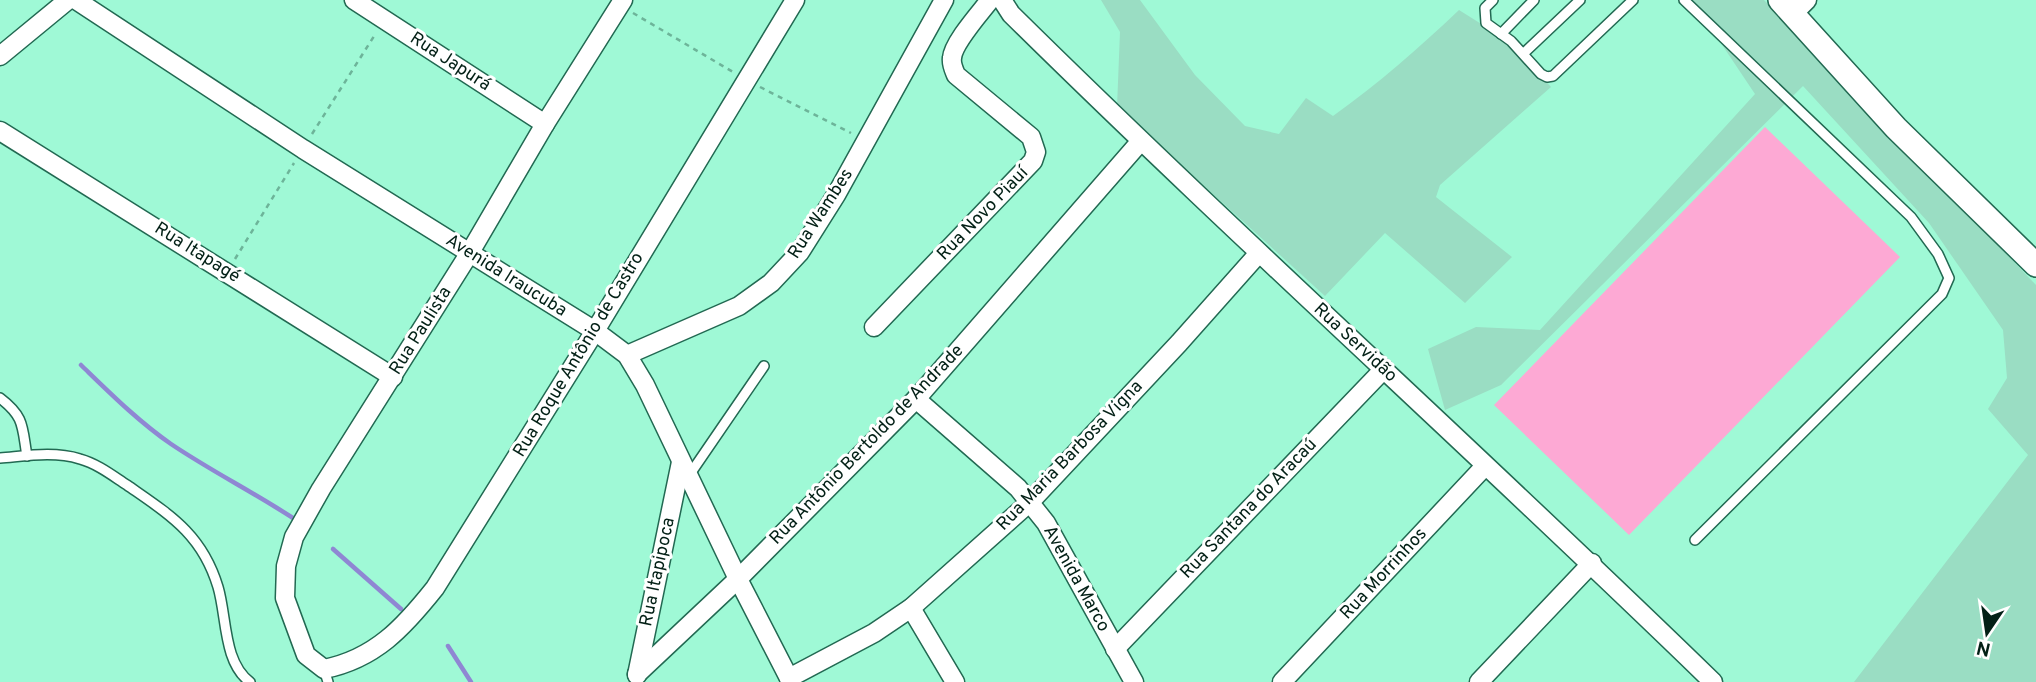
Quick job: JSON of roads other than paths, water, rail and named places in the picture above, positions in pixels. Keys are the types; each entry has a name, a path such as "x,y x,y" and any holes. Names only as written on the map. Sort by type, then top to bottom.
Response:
{"street":[{"path":"0,56 68,0"},
{"name":"Avenida Iraucuba","path":"76,0 469,254 595,331 627,355 645,385 738,579 790,680"},
{"name":"Rua Japurá","path":"355,0 545,124"},
{"name":"Rua Roque Antônio de Castro","path":"326,675 385,641 409,621 435,588 595,331 795,0"},
{"name":"Rua Wambes","path":"627,355 739,306 771,283 800,252 836,195 944,0"},
{"name":"Rua Novo Piauí","path":"874,327 1033,161 1036,152 1031,137 956,75 953,66 955,48 990,0"},
{"name":"Rua Servidão","path":"1002,0 1011,14 1140,142 1591,564 1713,682"},
{"name":"Rua Paulista","path":"326,675 306,655 285,598 286,566 294,537 469,254 618,2"},
{"path":"1793,5 1896,128 2036,265"},
{"name":"Rua Itapagé","path":"0,131 393,377"},
{"name":"Rua Antônio Bertoldo de Andrade","path":"637,678 916,399 1140,142"},
{"name":"Rua Maria Barbosa Vigna","path":"790,680 874,633 911,608 1030,502 1259,253"},
{"name":"Rua Santana do Aracaú","path":"1115,649 1384,369"},
{"name":"Avenida Marco","path":"916,399 1030,502 1046,523 1134,682"},
{"name":"Rua Morrinhos","path":"1282,682 1485,466"},
{"name":"Rua Itapipoca","path":"637,678 685,469"},
{"path":"1479,682 1591,564"},
{"path":"911,608 956,682"}],"lane":[{"path":"1493,0 1485,8 1486,23 1524,53 1541,74 1547,77 1553,76 1633,0"},
{"path":"1501,34 1534,0"},
{"path":"1524,53 1580,0"},
{"path":"1684,0 1910,217 1938,254 1949,278 1942,294 1695,540"},
{"path":"685,469 764,366"},
{"path":"0,398 16,410 22,425 27,456"},
{"path":"0,458 63,455 83,459 105,470 171,516 192,537 209,561 219,590 232,657 243,677 250,682"}],"waterway":[{"path":"81,365 171,444 296,520"},
{"path":"333,549 401,609"},
{"path":"448,646 471,682"}]}
